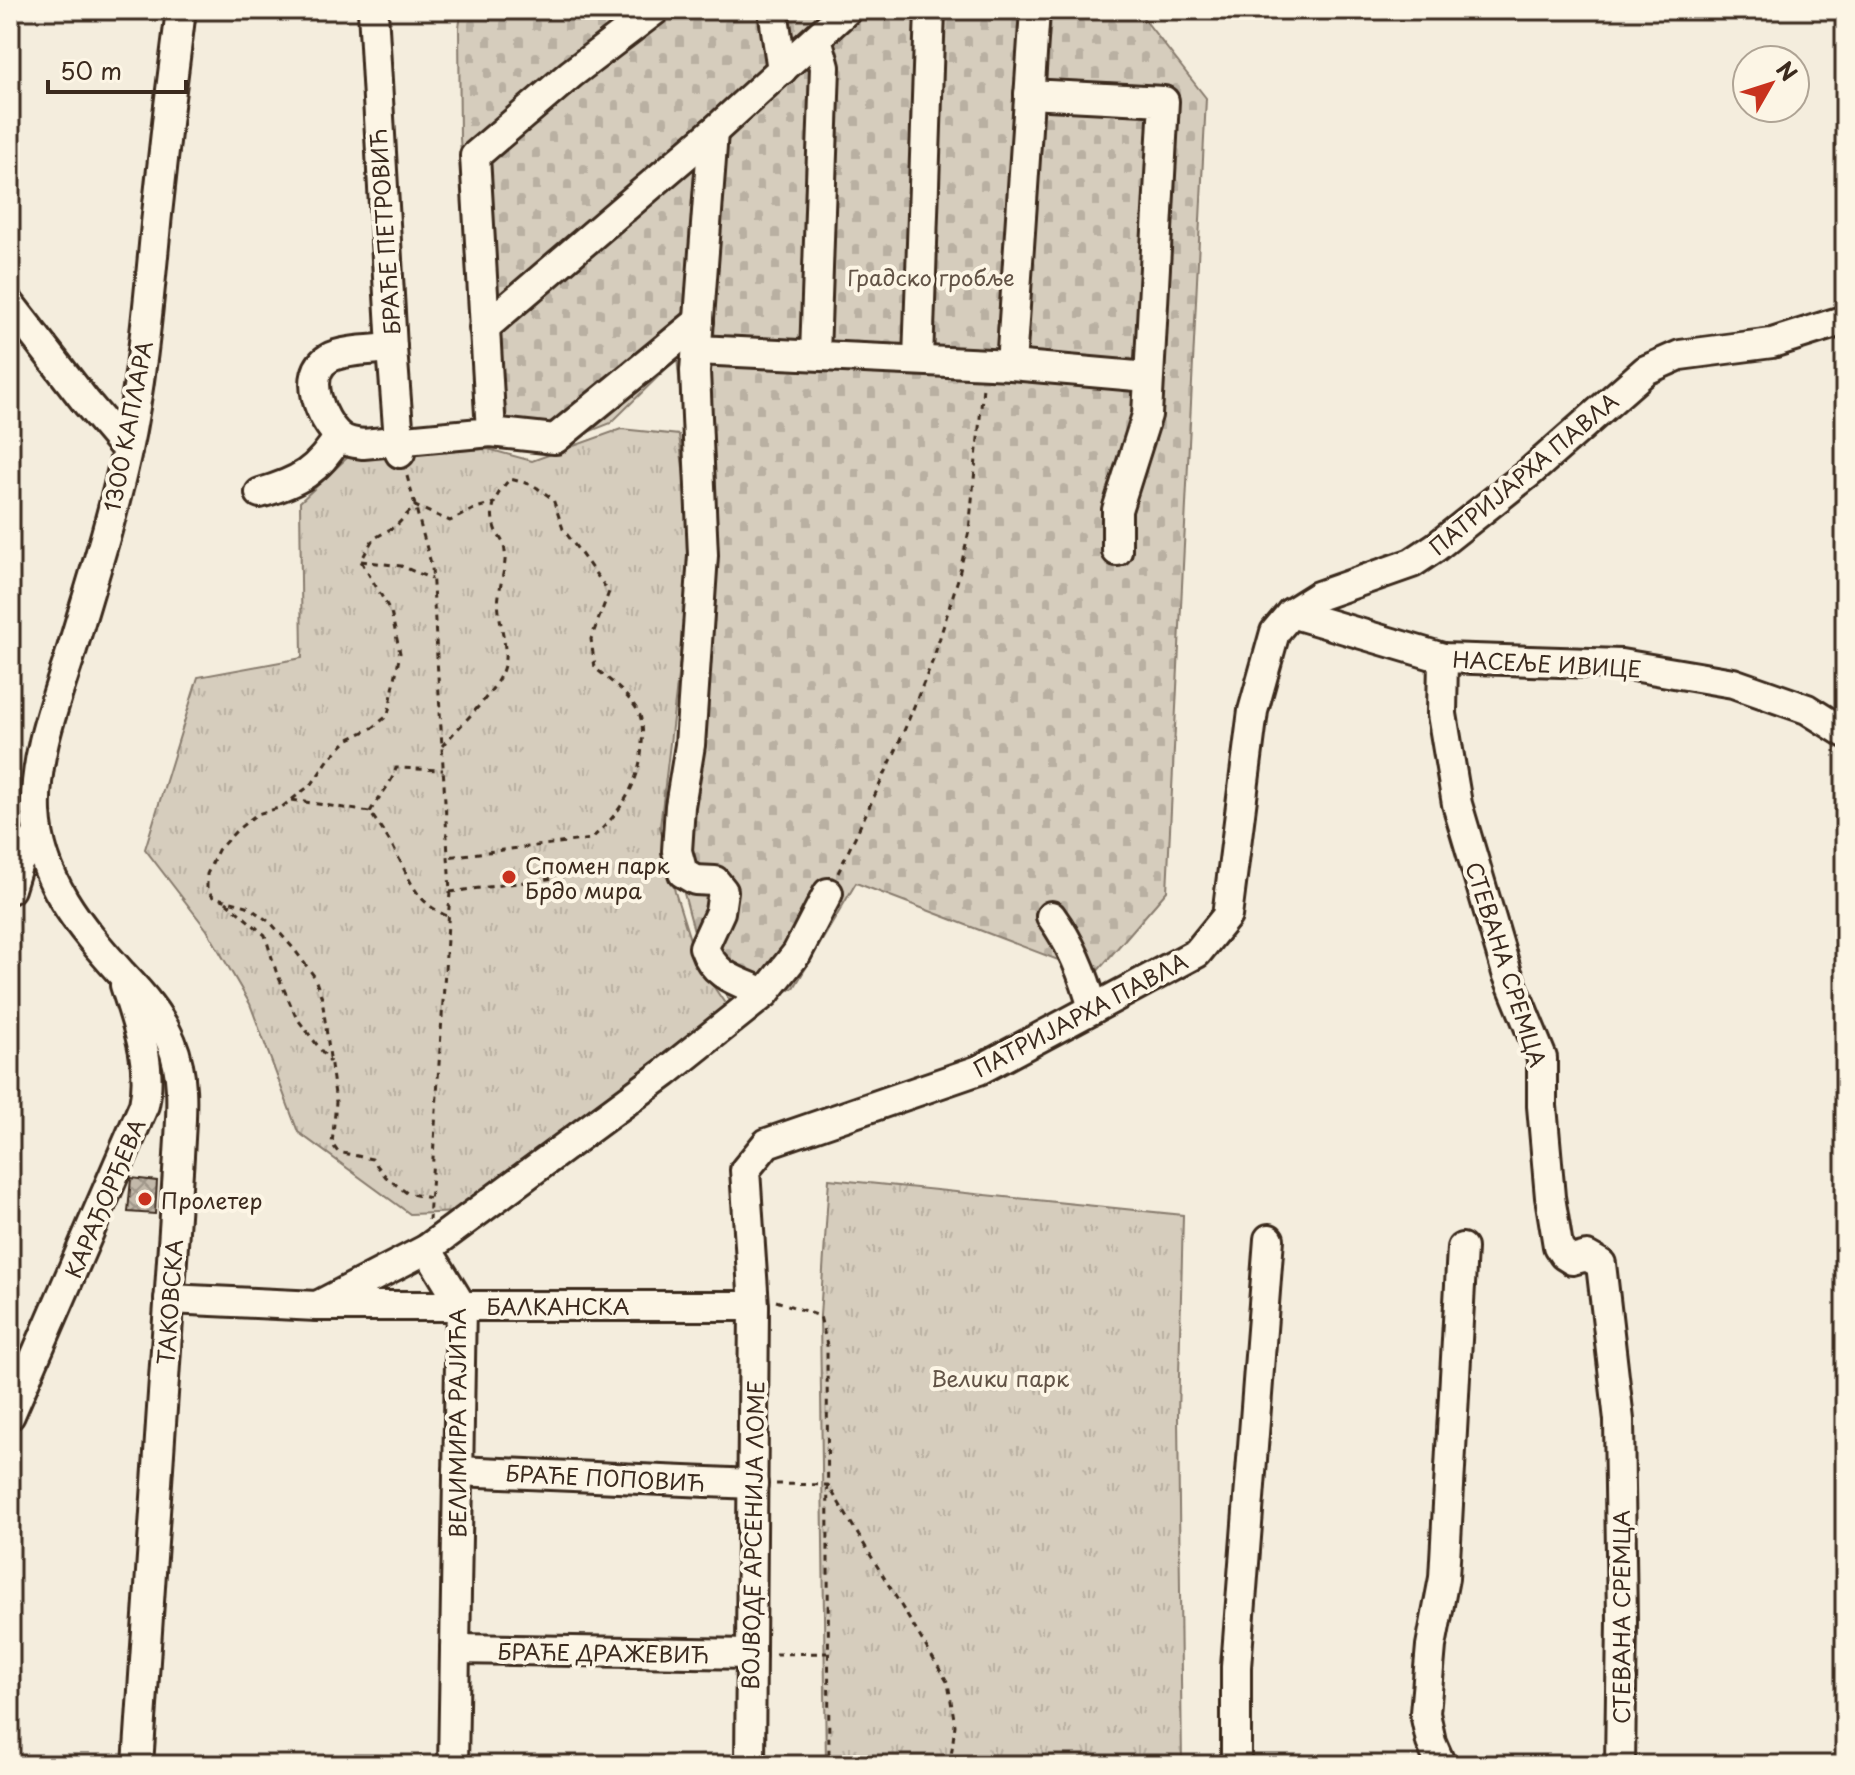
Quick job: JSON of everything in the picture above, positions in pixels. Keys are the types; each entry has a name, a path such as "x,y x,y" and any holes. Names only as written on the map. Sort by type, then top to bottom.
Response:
{"street":[{"name":"1300 КАПЛАРА","path":"38,834 37,791 42,752 102,548 127,450 145,331 181,10"},
{"name":"БРАЋЕ ПЕТРОВИЋ","path":"373,10 400,447"},
{"path":"491,432 475,156 571,74 655,10"},
{"path":"773,10 782,70"},
{"path":"484,328 713,132 847,10"},
{"path":"918,360 930,10"},
{"path":"998,364 1029,94 1035,10"},
{"path":"815,355 825,67 817,38"},
{"path":"1029,94 1164,101 1147,415 1117,510 1117,551"},
{"path":"713,132 695,371 703,555 690,745 680,806 677,851 683,873 695,880 715,881 723,891 720,912 704,947 709,963 756,1000"},
{"path":"10,304 127,450"},
{"name":"ПАТРИЈАРХА ПАВЛА","path":"754,1300 745,1170 767,1143 979,1070 1197,953 1227,916 1253,711 1275,632 1291,613 1318,596 1412,563 1436,547 1529,473 1646,370 1680,355 1772,343 1845,320"},
{"path":"392,348 332,356 319,369 316,376 317,399 321,410 339,436 347,441 400,447 491,432 555,439 699,321"},
{"path":"697,350 998,364 1148,377"},
{"path":"260,493 286,486 307,475 327,456 339,436"},
{"name":"НАСЕЉЕ ИВИЦЕ","path":"1291,613 1443,658 1621,664 1733,683 1807,709 1845,733"},
{"name":"СТЕВАНА СРЕМЦА","path":"1443,658 1442,714 1457,804 1507,973 1542,1058 1542,1106 1558,1246 1572,1260 1587,1256 1601,1264 1619,1420 1622,1620 1620,1765"},
{"path":"10,889 18,863 38,834"},
{"name":"ТАКОВСКА","path":"38,834 41,855 56,889 79,924 152,1008 171,1040 179,1068 180,1125 138,1765"},
{"path":"317,1306 427,1249 666,1072 756,1000 797,953 828,893"},
{"path":"1051,916 1068,939 1085,978 1093,1009"},
{"name":"КАРАЂОРЂЕВА","path":"10,1415 17,1384 129,1142 146,1094 147,1076 142,1045 121,973"},
{"path":"1236,1765 1236,1667 1269,1239"},
{"path":"1441,1765 1431,1742 1425,1713 1431,1646 1444,1578 1462,1248"},
{"name":"ВЕЛИМИРА РАЈИЋА","path":"427,1249 461,1305 453,1765"},
{"name":"БАЛКАНСКА","path":"169,1299 317,1306 754,1300"},
{"name":"ВОЈВОДЕ АРСЕНИЈА ЛОМЕ","path":"750,1765 754,1300"},
{"name":"БРАЋЕ ПОПОВИЋ","path":"458,1471 753,1484"},
{"name":"БРАЋЕ ДРАЖЕВИЋ","path":"455,1649 751,1654"}],"path":[{"path":"828,893 881,786 933,660 969,531 981,424 998,364"},
{"path":"400,447 432,567 450,892 427,1249"},
{"path":"442,746 502,672 505,637 498,598 504,574 504,546 492,515 495,496 510,479 533,485 553,499 563,529 609,592 591,639 595,668 639,713 643,731 641,766 630,793 605,827 591,839 448,857"},
{"path":"415,506 450,521 494,503"},
{"path":"361,561 373,539 396,526 415,506"},
{"path":"361,561 401,566 432,579"},
{"path":"361,561 391,612 400,653 388,715 374,727 349,739 329,759 312,784 292,800 282,807 257,814 218,850 207,874 207,889 213,897 247,906 271,923 314,976 322,998 336,1102 332,1144 338,1152 372,1159 386,1177 407,1193 430,1198"},
{"path":"370,812 393,780 396,768 443,770"},
{"path":"292,800 370,812 394,849 411,887 430,908 448,916"},
{"path":"450,892 569,876"},
{"path":"223,899 265,935 276,971 296,1017 331,1063"},
{"path":"754,1300 820,1316 827,1345 829,1765"},
{"path":"753,1484 828,1485"},
{"path":"828,1485 948,1683 955,1725 950,1765"},
{"path":"751,1654 829,1653"}],"green space":[{"name":"Градско гробље","path":"462,10 1137,10 1206,98 1167,891 1095,974 856,883 794,988 746,1008 730,1001 701,957 666,826 697,551 677,358 611,423 535,453 480,432 460,138 459,27"},
{"name":"Спомен парк Брдо мира","path":"621,429 679,435 693,550 660,827 675,892 697,962 726,1005 460,1212 410,1214 298,1132 250,1004 207,930 145,849 198,677 302,658 300,502 349,456 488,449 532,461"},
{"name":"Велики парк","path":"829,1179 1183,1215 1178,1417 1182,1765 826,1765 820,1316"}],"building":[{"path":"131,1178 157,1181 155,1214 128,1212"}],"place":[{"name":"Спомен парк Брдо мира","path":"509,877"},
{"name":"Пролетер","path":"145,1199"}]}
